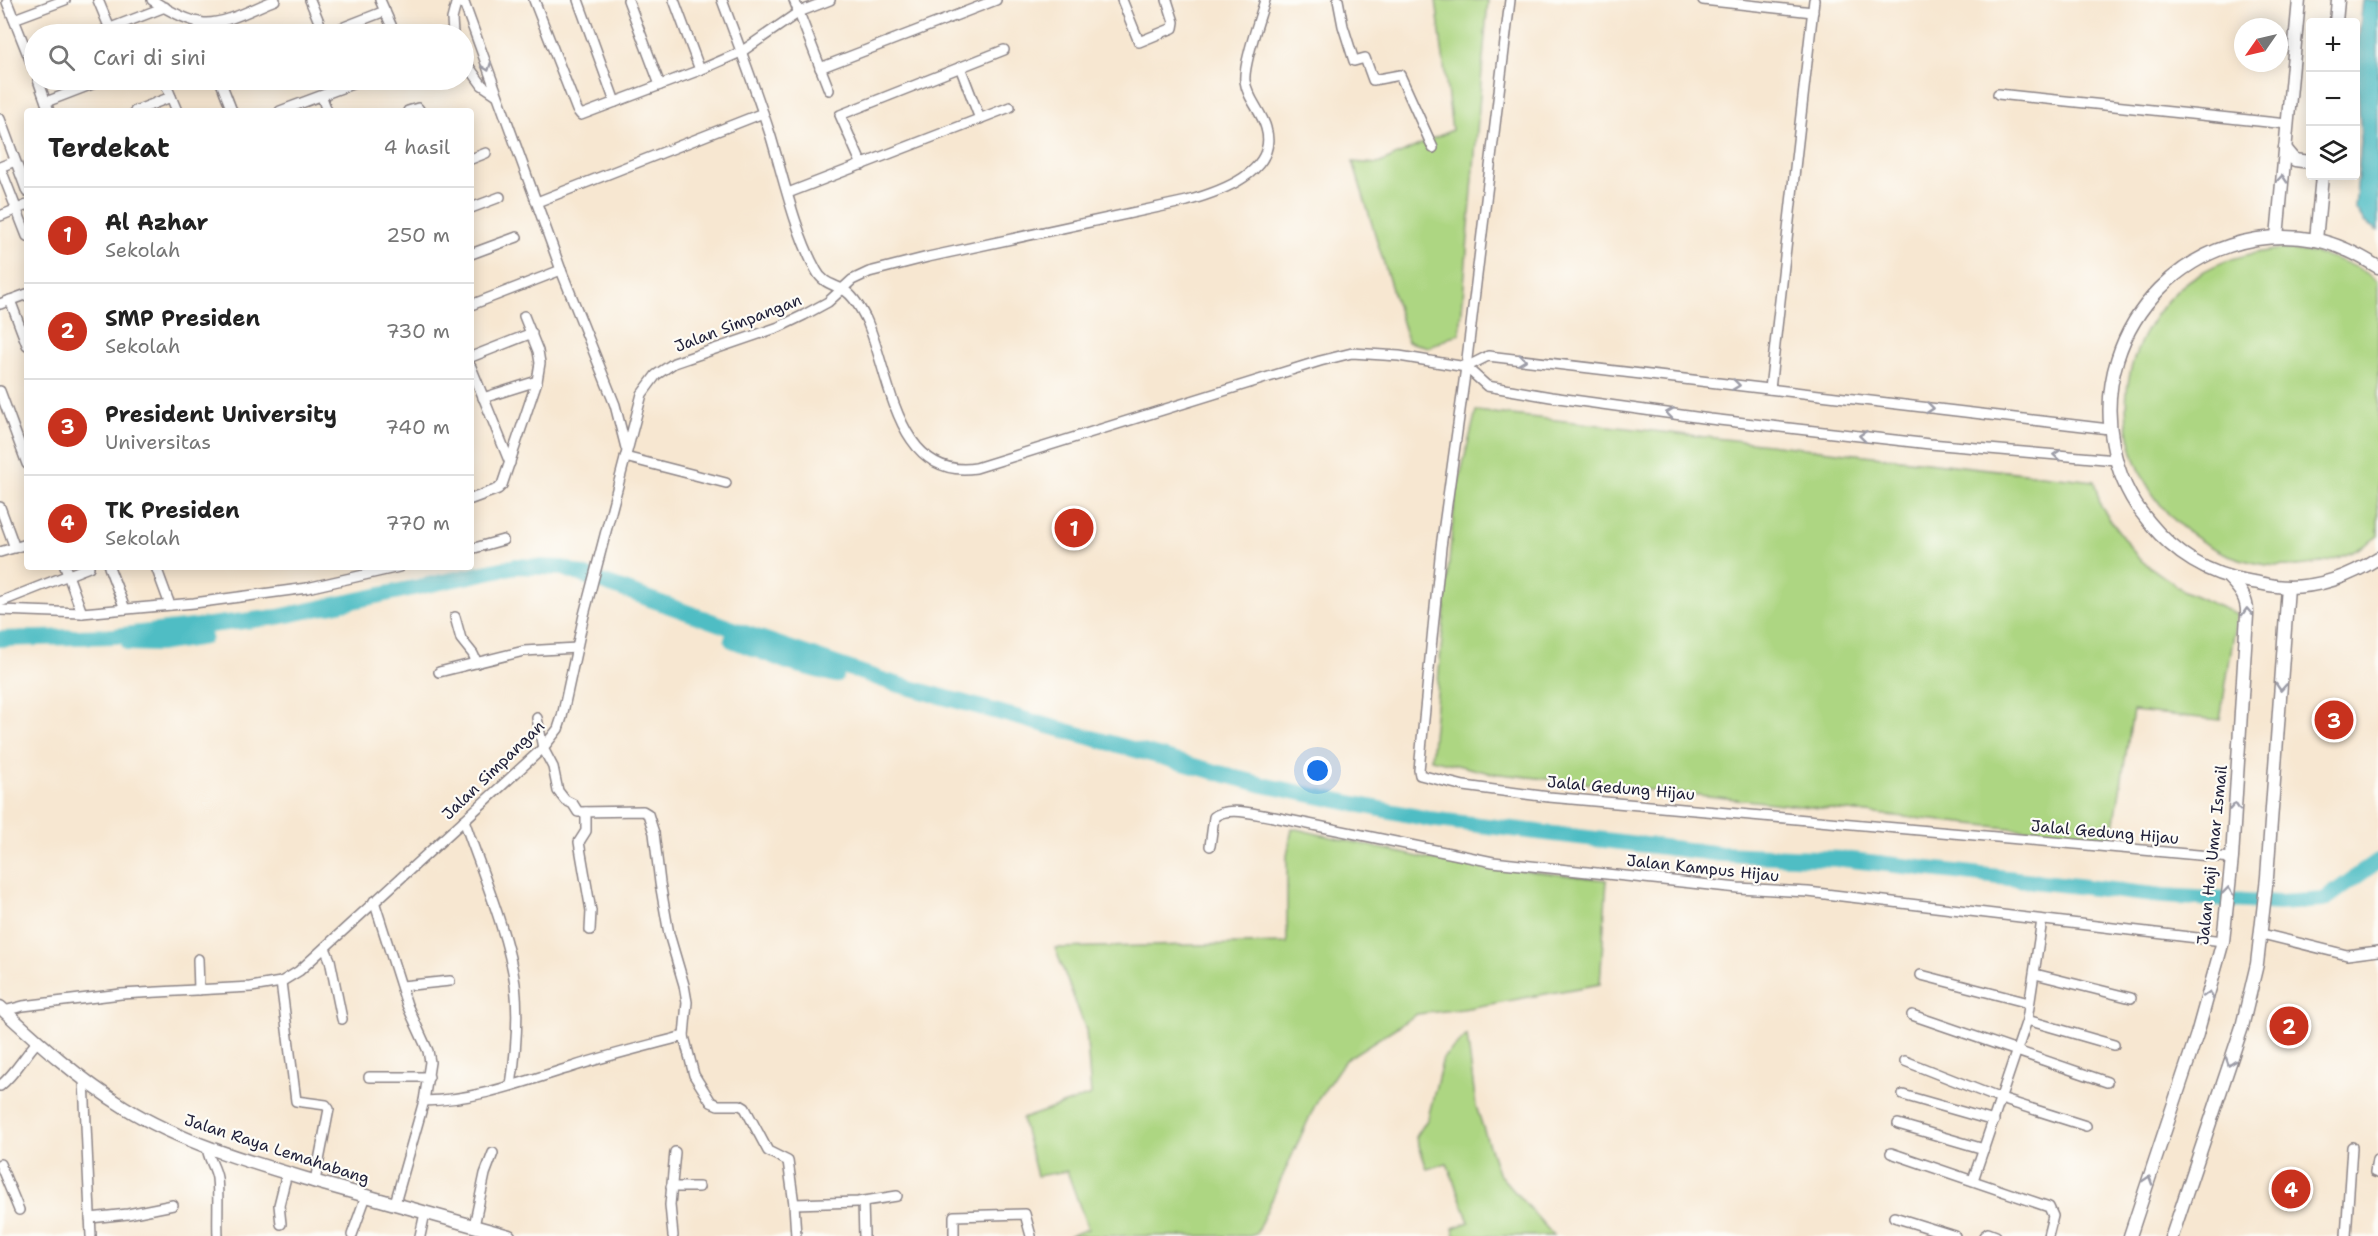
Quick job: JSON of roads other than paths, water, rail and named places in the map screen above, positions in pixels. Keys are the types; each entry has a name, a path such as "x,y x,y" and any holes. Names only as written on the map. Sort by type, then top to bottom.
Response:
{"main road":[{"path":"2277,237 2299,0"},
{"path":"2336,18 2338,0"},
{"path":"2285,148 2295,160 2306,161"},
{"path":"2316,240 2322,180"},
{"path":"2378,267 2355,253 2316,240 2277,237 2244,241 2212,252 2182,268 2157,290 2136,317 2121,347 2113,373 2109,401 2109,429 2116,460 2126,487 2140,511 2158,533 2203,567 2229,578 2288,587 2326,582 2362,568 2378,558"},
{"name":"Jalan Haji Umar Ismail","path":"2130,1236 2197,1034 2223,941 2231,861 2248,605 2244,596 2229,578"},
{"path":"2172,1236 2242,1027 2253,985 2263,929 2288,587"},
{"name":"Jalan Raya Lemahabang","path":"2,1009 84,1080 155,1124 207,1147 287,1173 509,1236"}],"street":[{"path":"14,19 65,0"},
{"path":"98,0 108,24"},
{"path":"152,0 198,22 215,22 275,0"},
{"path":"310,0 321,24"},
{"path":"380,0 391,24"},
{"path":"452,24 457,0"},
{"path":"463,0 472,24"},
{"path":"534,0 578,113 583,115 741,52 799,12 830,0"},
{"path":"578,0 615,102"},
{"path":"628,0 660,85"},
{"path":"674,0 700,70"},
{"path":"722,0 763,113 815,270 821,279 829,285 842,289 854,300 866,320 898,413 909,436 918,450 938,464 969,470 982,467 1352,353 1399,356 1466,367 1486,386 1710,419 1895,440 2116,460"},
{"path":"794,0 829,90"},
{"path":"820,68 996,0"},
{"path":"1122,0 1140,42 1173,28 1174,22 1167,0"},
{"name":"Jalan Simpangan","path":"2,1009 121,994 251,987 281,982 299,970 543,748 558,729 584,615 642,394 656,375 674,363 779,327 804,315 828,302 861,275 1208,195 1250,172 1263,158 1268,142 1264,122 1245,80 1265,0"},
{"path":"1338,0 1354,61 1365,57 1373,80 1399,74 1433,148"},
{"path":"1466,367 1510,0"},
{"path":"1703,0 1813,12"},
{"path":"1770,389 1814,0"},
{"path":"8,2 24,40"},
{"path":"122,24 165,7"},
{"path":"351,24 385,11"},
{"path":"474,30 561,270 615,405 626,454 726,483"},
{"path":"862,165 840,115 1004,50"},
{"path":"960,67 980,119"},
{"path":"474,74 482,85 497,94"},
{"path":"42,90 48,106 82,90"},
{"path":"168,90 176,108"},
{"path":"224,90 231,108"},
{"path":"288,108 336,90"},
{"path":"1998,94 2288,124"},
{"path":"143,108 171,97"},
{"path":"322,100 326,108"},
{"path":"788,193 1010,107"},
{"path":"537,202 763,113"},
{"path":"0,119 24,184"},
{"path":"474,158 486,153"},
{"path":"15,161 0,166 24,228"},
{"path":"474,207 500,197"},
{"path":"0,216 24,207"},
{"path":"474,254 517,237"},
{"path":"474,304 561,270"},
{"path":"0,304 24,295"},
{"path":"10,300 24,337"},
{"path":"474,499 500,487 537,381 539,356 524,316"},
{"path":"474,356 532,333"},
{"path":"1466,367 1488,356 2109,429"},
{"name":"Jalal Gedung Hijau","path":"1466,367 1441,547 1419,771 1421,777 1464,786 1561,798 2231,861"},
{"path":"474,375 510,463"},
{"path":"483,398 537,381"},
{"path":"0,391 24,456"},
{"path":"0,507 15,548"},
{"path":"474,548 503,540"},
{"path":"0,552 24,545"},
{"path":"110,570 125,609"},
{"path":"157,570 170,605"},
{"path":"0,610 82,613 170,605 307,588 386,570"},
{"path":"0,602 67,571 82,613"},
{"path":"455,617 460,639 473,654 477,663"},
{"path":"439,672 524,651 578,648"},
{"path":"537,718 543,748 553,766 561,796 573,804 578,812 643,811 648,814 654,833 669,934 687,1002 684,1036 694,1075 711,1102 718,1105 740,1105 745,1108 772,1156 788,1161 796,1236"},
{"name":"Jalan Kampus Hijau","path":"1210,846 1214,817 1223,811 1238,812 1274,817 1493,862 1738,888 1808,892 2223,941"},
{"path":"586,812 586,831 579,842 591,911 590,930"},
{"path":"464,820 504,940 514,982 516,1035 511,1085"},
{"path":"374,901 407,1005 429,1055 429,1077 424,1101 395,1203"},
{"path":"1973,1180 2027,1020 2042,920"},
{"path":"2263,929 2346,955 2378,951"},
{"path":"325,948 330,960 342,1019"},
{"path":"198,959 199,990"},
{"path":"2035,974 2131,998"},
{"path":"1921,975 2029,1004"},
{"path":"402,986 450,981"},
{"path":"281,982 296,1101 326,1105 329,1109 315,1181"},
{"path":"1912,1015 2107,1082"},
{"path":"2027,1020 2114,1045"},
{"path":"424,1101 459,1099 494,1092 511,1085 684,1036"},
{"path":"0,1086 13,1076 38,1041"},
{"path":"1905,1062 2001,1099 2086,1126"},
{"path":"369,1077 429,1077"},
{"path":"84,1080 91,1236"},
{"path":"1903,1095 1994,1121"},
{"path":"1898,1124 1984,1149"},
{"path":"207,1147 217,1178 218,1236"},
{"path":"2346,1236 2352,1147"},
{"path":"673,1236 671,1187 675,1152"},
{"path":"474,1226 492,1153"},
{"path":"1891,1153 2049,1207 2053,1216 2048,1236"},
{"path":"2378,1160 2375,1172 2378,1173"},
{"path":"0,1164 19,1210"},
{"path":"280,1224 279,1205 287,1173"},
{"path":"671,1187 699,1187"},
{"path":"352,1235 366,1196"},
{"path":"794,1204 863,1201 897,1196"},
{"path":"863,1201 864,1236"},
{"path":"90,1218 128,1214 173,1205"},
{"path":"420,1236 425,1213"},
{"path":"954,1236 954,1216 1025,1214 1031,1236"},
{"path":"1894,1217 1955,1236"},
{"path":"1984,1236 1988,1233 1996,1236"}],"water":[{"path":"2363,0 2378,0 2378,231 2364,222 2355,208 2358,180 2360,180 2360,26"}],"waterway":[{"path":"0,639 115,636 278,617 516,566 563,568 889,682 1263,785 1429,819 1721,854 1843,859 2163,896 2280,903 2324,900 2378,861"},
{"path":"129,643 158,644 204,637"},
{"path":"732,640 790,663 836,675"}],"place":[{"name":"Al Azhar","path":"1074,528"},
{"name":"President University","path":"2334,720"},
{"name":"SMP Presiden","path":"2289,1026"},
{"name":"TK Presiden","path":"2291,1189"}]}
